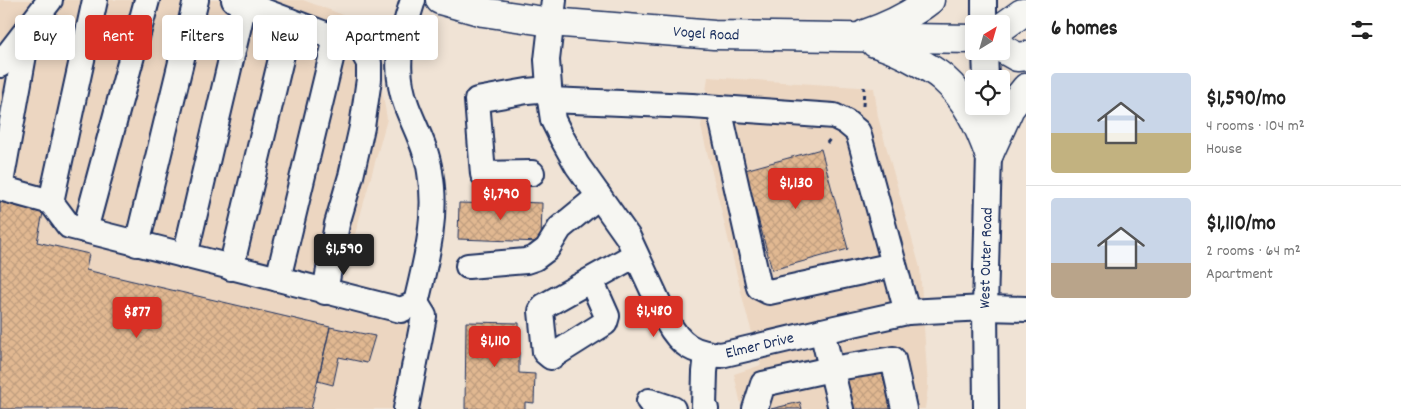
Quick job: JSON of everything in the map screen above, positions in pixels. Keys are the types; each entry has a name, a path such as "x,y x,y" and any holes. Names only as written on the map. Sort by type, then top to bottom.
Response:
{"main road":[{"name":"Vogel Road","path":"440,0 483,12 552,11 714,35 965,39"},
{"path":"854,37 880,29 930,0"},
{"path":"1010,22 1026,13"},
{"path":"854,37 879,44 902,54 924,65 944,79 971,112 989,154"},
{"path":"1010,53 1017,57 1026,56"},
{"path":"989,154 1010,108 1026,88"}],"street":[{"path":"38,15 50,0"},
{"path":"51,202 95,0"},
{"path":"85,230 147,0"},
{"path":"137,244 196,0"},
{"path":"406,409 424,316 416,303 429,247 433,205 430,171 420,138 406,105 398,76 402,36 413,0"},
{"path":"984,0 984,15"},
{"path":"185,256 239,2 274,15"},
{"name":"Elmer Drive","path":"552,11 547,60 553,120 578,165 628,237 667,321 674,334 683,343 707,354 721,355 907,312 985,308 1026,309"},
{"path":"0,65 15,45"},
{"path":"23,60 0,188 51,202 69,226 401,310 416,303"},
{"path":"231,268 281,60"},
{"path":"278,280 331,60"},
{"path":"325,292 337,224 351,176 362,127 369,79 367,60"},
{"path":"532,173 483,174 477,100 526,92 834,116 846,122 858,132 907,312"},
{"path":"719,108 759,288 769,292 894,265"},
{"name":"West Outer Road","path":"986,409 985,308 989,154 987,115"},
{"path":"468,266 526,261 535,258 547,249 560,228 600,196"},
{"path":"591,280 635,255"},
{"path":"822,331 841,409"},
{"path":"706,409 704,406 707,354"},
{"path":"756,409 763,384 831,369 892,359 904,409"},
{"path":"650,400 673,409"}],"path":[{"path":"863,106 864,86"},
{"path":"827,143 830,139"}],"shaded area":[{"path":"0,0 303,0 343,15 327,15 327,60 377,60 387,119 342,281 395,294 413,345 394,409 0,409"},
{"path":"708,77 874,88 878,117 920,268 928,387 925,409 742,409 734,374 761,365 745,308 701,127"}],"building":[{"path":"821,149 848,249 772,270 745,170"},
{"path":"501,197 516,197 515,202 542,203 541,242 458,239 459,203 500,204"},
{"path":"0,202 43,213 37,242 89,254 86,270 330,327 311,409 0,409"},
{"path":"466,322 519,323 519,373 535,374 534,403 525,402 525,409 465,409"},
{"path":"330,327 375,336 367,363 339,357 333,385 318,381"},
{"path":"881,367 891,409 852,409 844,376"},
{"path":"800,402 802,409 771,409"}]}
